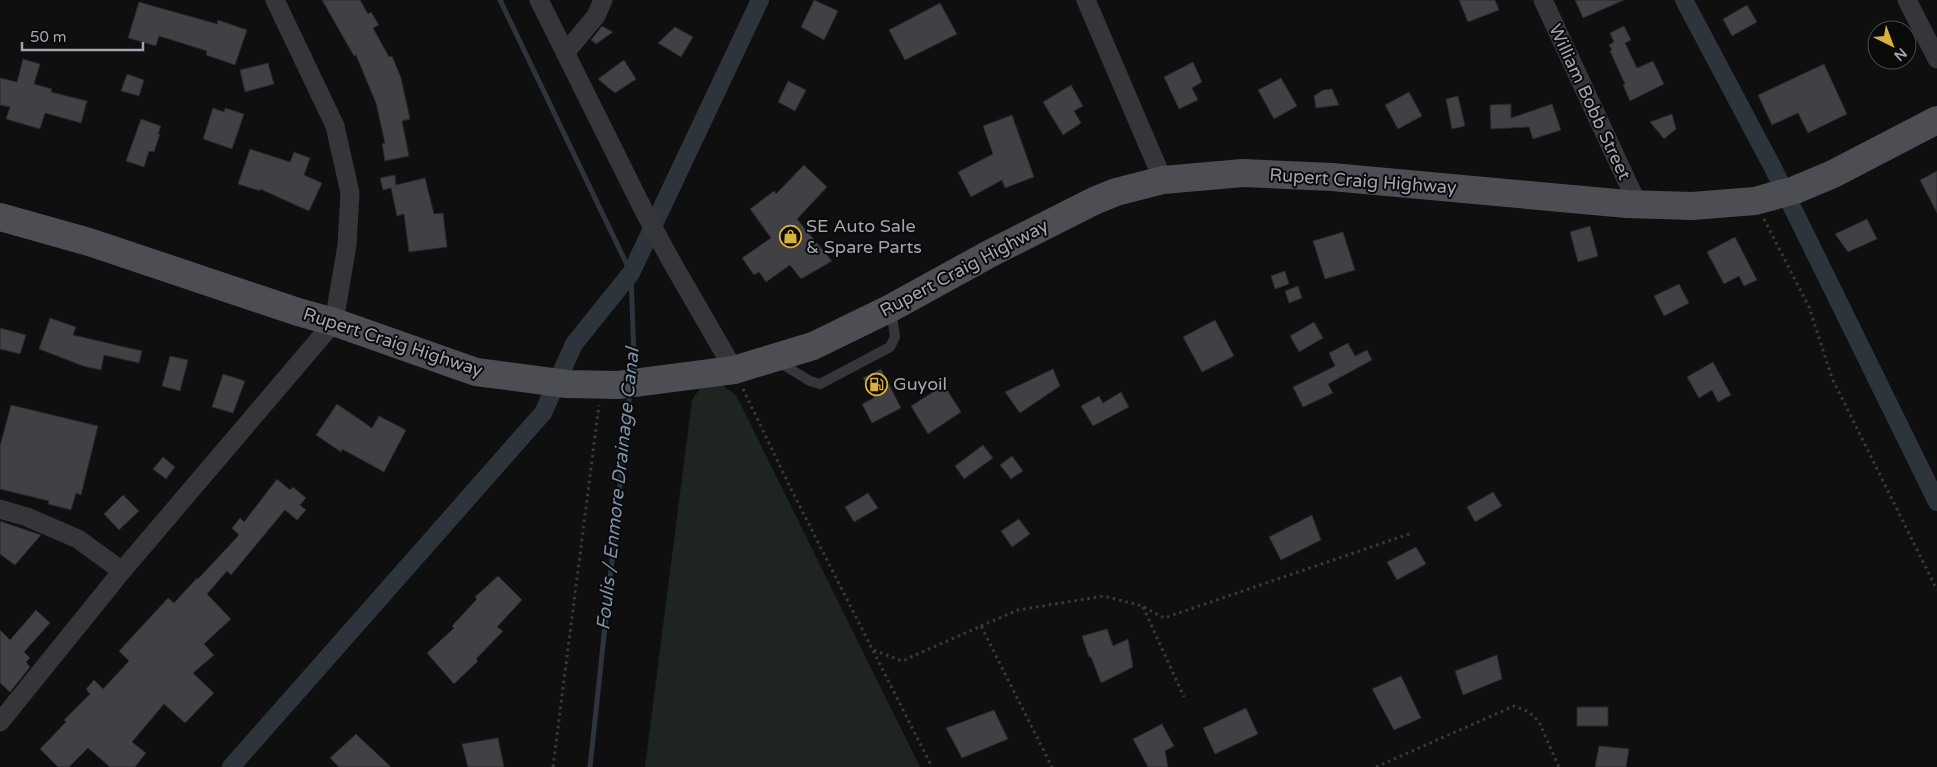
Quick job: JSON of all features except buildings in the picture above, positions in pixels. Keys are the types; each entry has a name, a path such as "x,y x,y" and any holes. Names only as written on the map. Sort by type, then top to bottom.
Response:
{"main road":[{"name":"Rupert Craig Highway","path":"0,217 89,242 298,312 334,322 476,372 567,384 610,384 675,379 734,370 813,346 891,308 991,253 1094,201 1116,192 1163,180 1243,173 1332,177 1638,205 1692,206 1774,196 1833,174 1937,120"}],"street":[{"path":"0,722 122,571 334,322 347,245 350,193 335,126 274,0"},
{"path":"539,0 644,211 734,370"},
{"path":"565,53 596,16 603,0"},
{"path":"1086,0 1163,180"},
{"name":"William Bobb Street","path":"1543,0 1638,205"},
{"path":"1907,0 1937,59"},
{"path":"0,509 27,517 78,539 122,571"}],"lane":[{"path":"772,358 810,381 820,384 890,348 895,337 891,308"}],"path":[{"path":"1774,196 1832,378 1937,590"},
{"path":"734,370 790,488 932,767"},
{"path":"553,767 610,384"},
{"path":"874,650 902,661 1018,610 1104,596 1142,606 1164,618 1412,533"},
{"path":"1142,606 1184,697"},
{"path":"981,626 1052,767"},
{"path":"1376,767 1514,706 1529,712 1539,722 1559,767"}],"shaded area":[{"path":"722,385 736,395 920,767 645,767 692,400 701,387"}],"waterway":[{"name":"Foulis / Enmore Drainage Canal","path":"500,0 631,273 634,360 632,375"},
{"path":"231,767 543,413 574,344 631,273 760,0"},
{"path":"1684,0 1772,166 1937,502"},
{"name":"Foulis / Enmore Drainage Canal","path":"590,767 630,391"}],"place":[{"name":"SE Auto Sale & Spare Parts","path":"790,236"},
{"name":"Guyoil","path":"877,384"}]}
